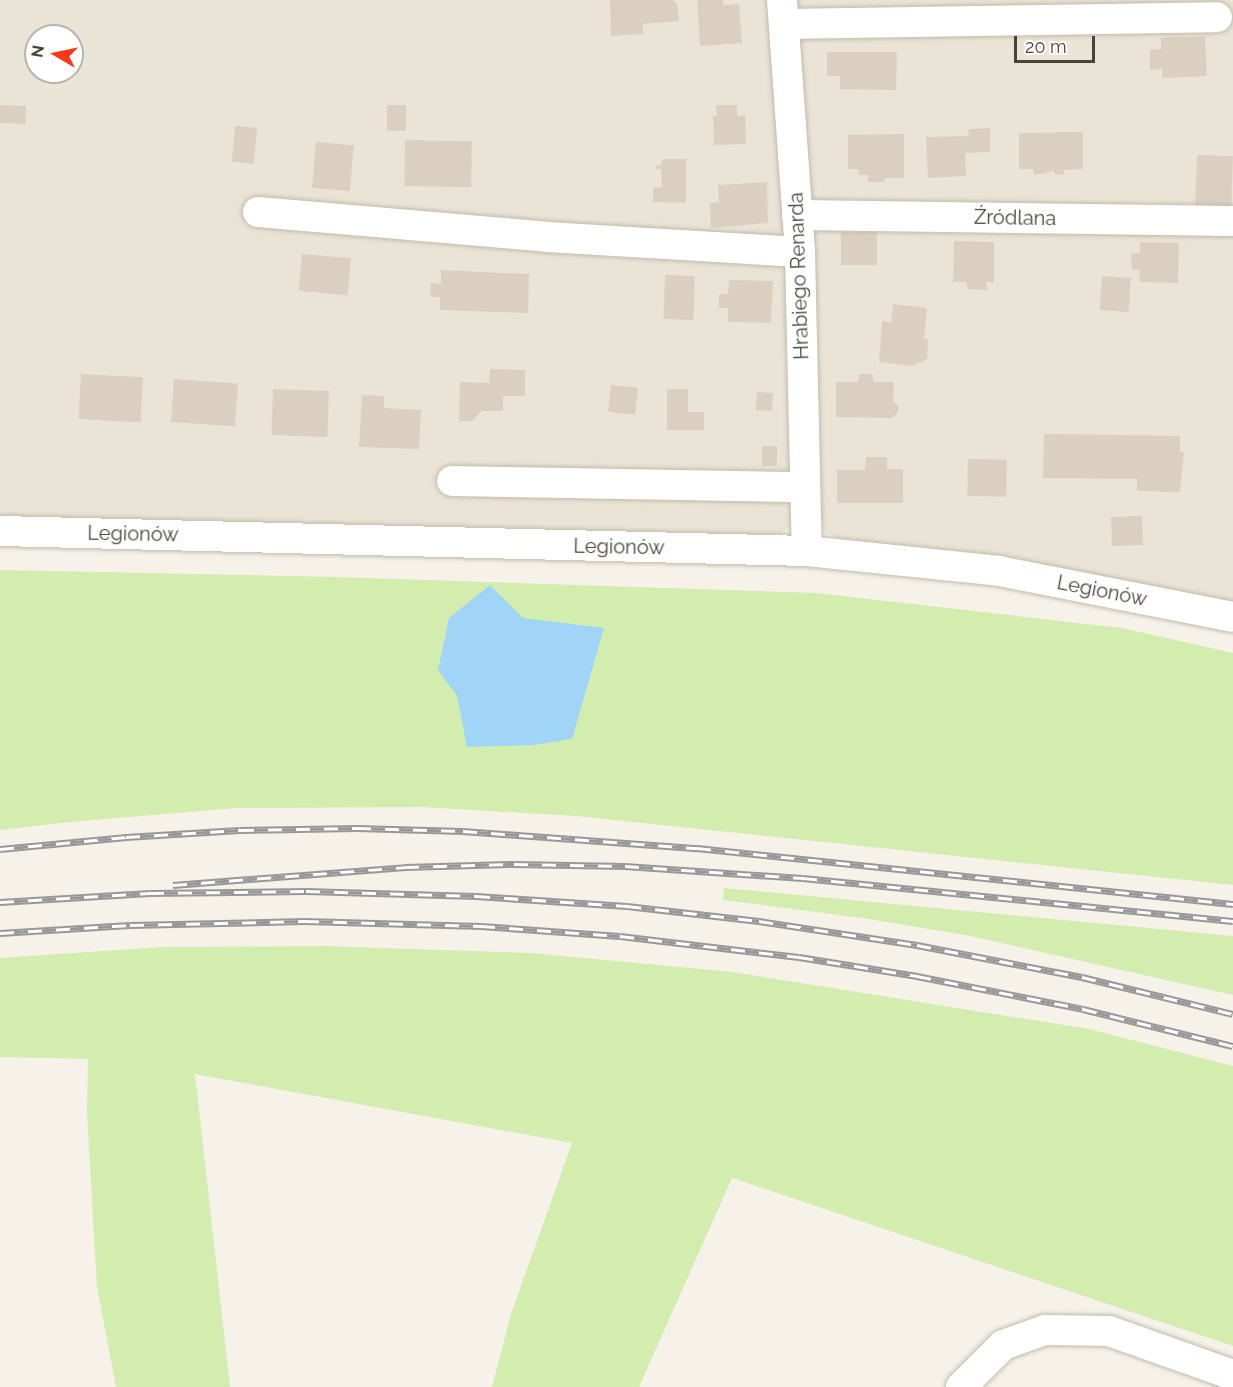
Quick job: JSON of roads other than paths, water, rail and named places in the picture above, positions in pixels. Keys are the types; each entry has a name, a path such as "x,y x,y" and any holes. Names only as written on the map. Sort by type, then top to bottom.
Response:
{"street":[{"path":"783,12 1217,17"},
{"name":"Hrabiego Renarda","path":"783,12 800,252 807,551"},
{"path":"258,212 547,237 800,252"},
{"name":"Źródlana","path":"797,215 1233,221"},
{"path":"452,481 806,487"},
{"name":"Legionów","path":"0,531 807,551 999,571 1233,616"},
{"path":"961,1387 1003,1345 1045,1330 1109,1331 1201,1375 1233,1375"}],"water":[{"path":"490,585 523,618 604,628 572,739 533,745 467,747 457,696 438,670 449,618"}],"railway":[{"path":"0,849 126,837 240,830 357,828 463,831 697,848 1233,904"},
{"path":"173,885 405,867 514,864 625,866 803,878 1233,921"},
{"path":"0,902 150,893 306,891 476,896 627,906 759,921 917,945 1082,977 1233,1014"},
{"path":"0,933 130,925 305,921 481,926 620,936 799,957 917,976 1083,1009 1233,1046"}]}
